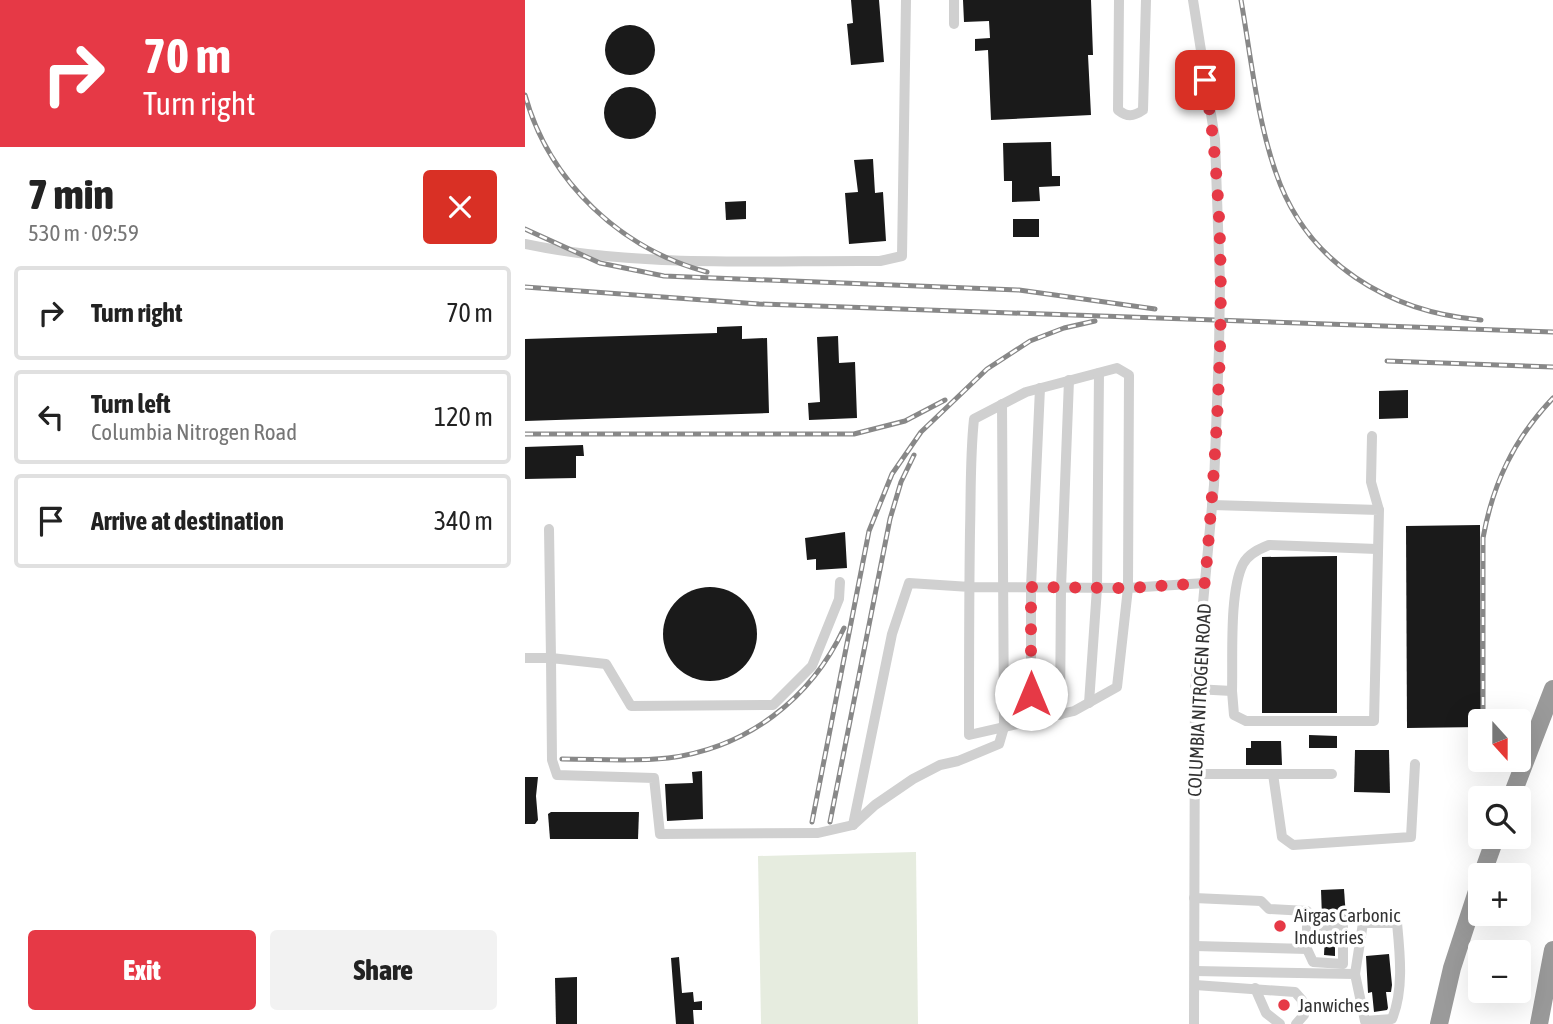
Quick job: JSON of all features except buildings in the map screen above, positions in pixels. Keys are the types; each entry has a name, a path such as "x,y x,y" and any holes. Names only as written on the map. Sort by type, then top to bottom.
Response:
{"highway":[{"path":"1516,786 1553,689"},
{"path":"1439,1024 1452,968 1468,921"},
{"path":"1432,1024 1446,968 1464,934"},
{"path":"1541,1015 1553,950"}],"street":[{"path":"525,244 625,258 880,261 902,256 906,0"},
{"path":"954,0 954,24"},
{"path":"1119,0 1118,110 1126,116 1136,115 1143,110 1146,0"},
{"name":"COLUMBIA NITROGEN ROAD","path":"1193,0 1217,163 1220,284 1212,505 1195,689 1194,1024"},
{"path":"1117,368 1129,375 1128,588 1117,687 1073,712 969,735 974,419 1039,388 1069,380 1117,368"},
{"path":"1089,703 1097,588 1099,373"},
{"path":"1059,715 1069,380"},
{"path":"1031,721 1031,587 1039,388"},
{"path":"549,529 552,760 557,775 654,778 660,834 818,833 853,825 883,799 913,779 940,765 958,761 999,744 1003,727 1002,404"},
{"path":"1372,436 1371,482 1379,510 1374,721 1246,721 1234,715 1232,691 1235,593 1243,563 1256,551 1269,545 1377,549"},
{"path":"1212,505 1379,510"},
{"path":"525,658 606,664 631,706 773,705 813,666 839,599 840,582"},
{"path":"853,825 892,634 909,583 970,587 1128,588 1205,583"},
{"path":"1195,689 1232,691"},
{"path":"1273,774 1282,837 1293,845 1411,837 1415,764"},
{"path":"1194,774 1332,774"},
{"path":"1194,898 1261,901 1269,909 1307,912 1307,927 1307,949 1313,962 1343,964 1343,928 1307,927"},
{"path":"1363,923 1397,923 1400,955 1398,1005 1392,1019 1365,1021 1355,974 1363,923"},
{"path":"1195,946 1307,949"},
{"path":"1195,971 1355,974"},
{"path":"1195,985 1295,992 1301,1000 1304,1015 1296,1024"},
{"path":"1255,988 1266,1013 1273,1022 1280,1024"}],"shaded area":[{"path":"916,852 918,1024 761,1024 758,856"}],"railway":[{"path":"1241,0 1259,110 1269,152 1290,205 1308,233 1330,257 1356,278 1384,294 1447,315 1481,320"},
{"path":"525,95 536,127 551,156 570,183 593,208 646,247 707,272"},
{"path":"525,229 600,263 664,276 1019,290 1155,309"},
{"path":"525,287 759,304 1553,332"},
{"path":"812,822 869,531 892,474 921,432 987,369 1030,341 1064,328 1095,321"},
{"path":"1387,361 1553,367"},
{"path":"1483,709 1483,538 1487,518 1499,480 1516,446 1553,398"},
{"path":"525,434 854,434 905,421 945,400"},
{"path":"830,822 890,519 901,482 914,455"},
{"path":"562,759 668,758 697,752 750,731 795,698 814,677 844,628"}],"place":[{"name":"Airgas Carbonic Industries","path":"1280,926"},
{"name":"Janwiches","path":"1284,1005"}],"route":[{"path":"1031,694 1031,587 1128,588 1205,583 1214,485 1220,284 1217,163 1205,80"}]}
